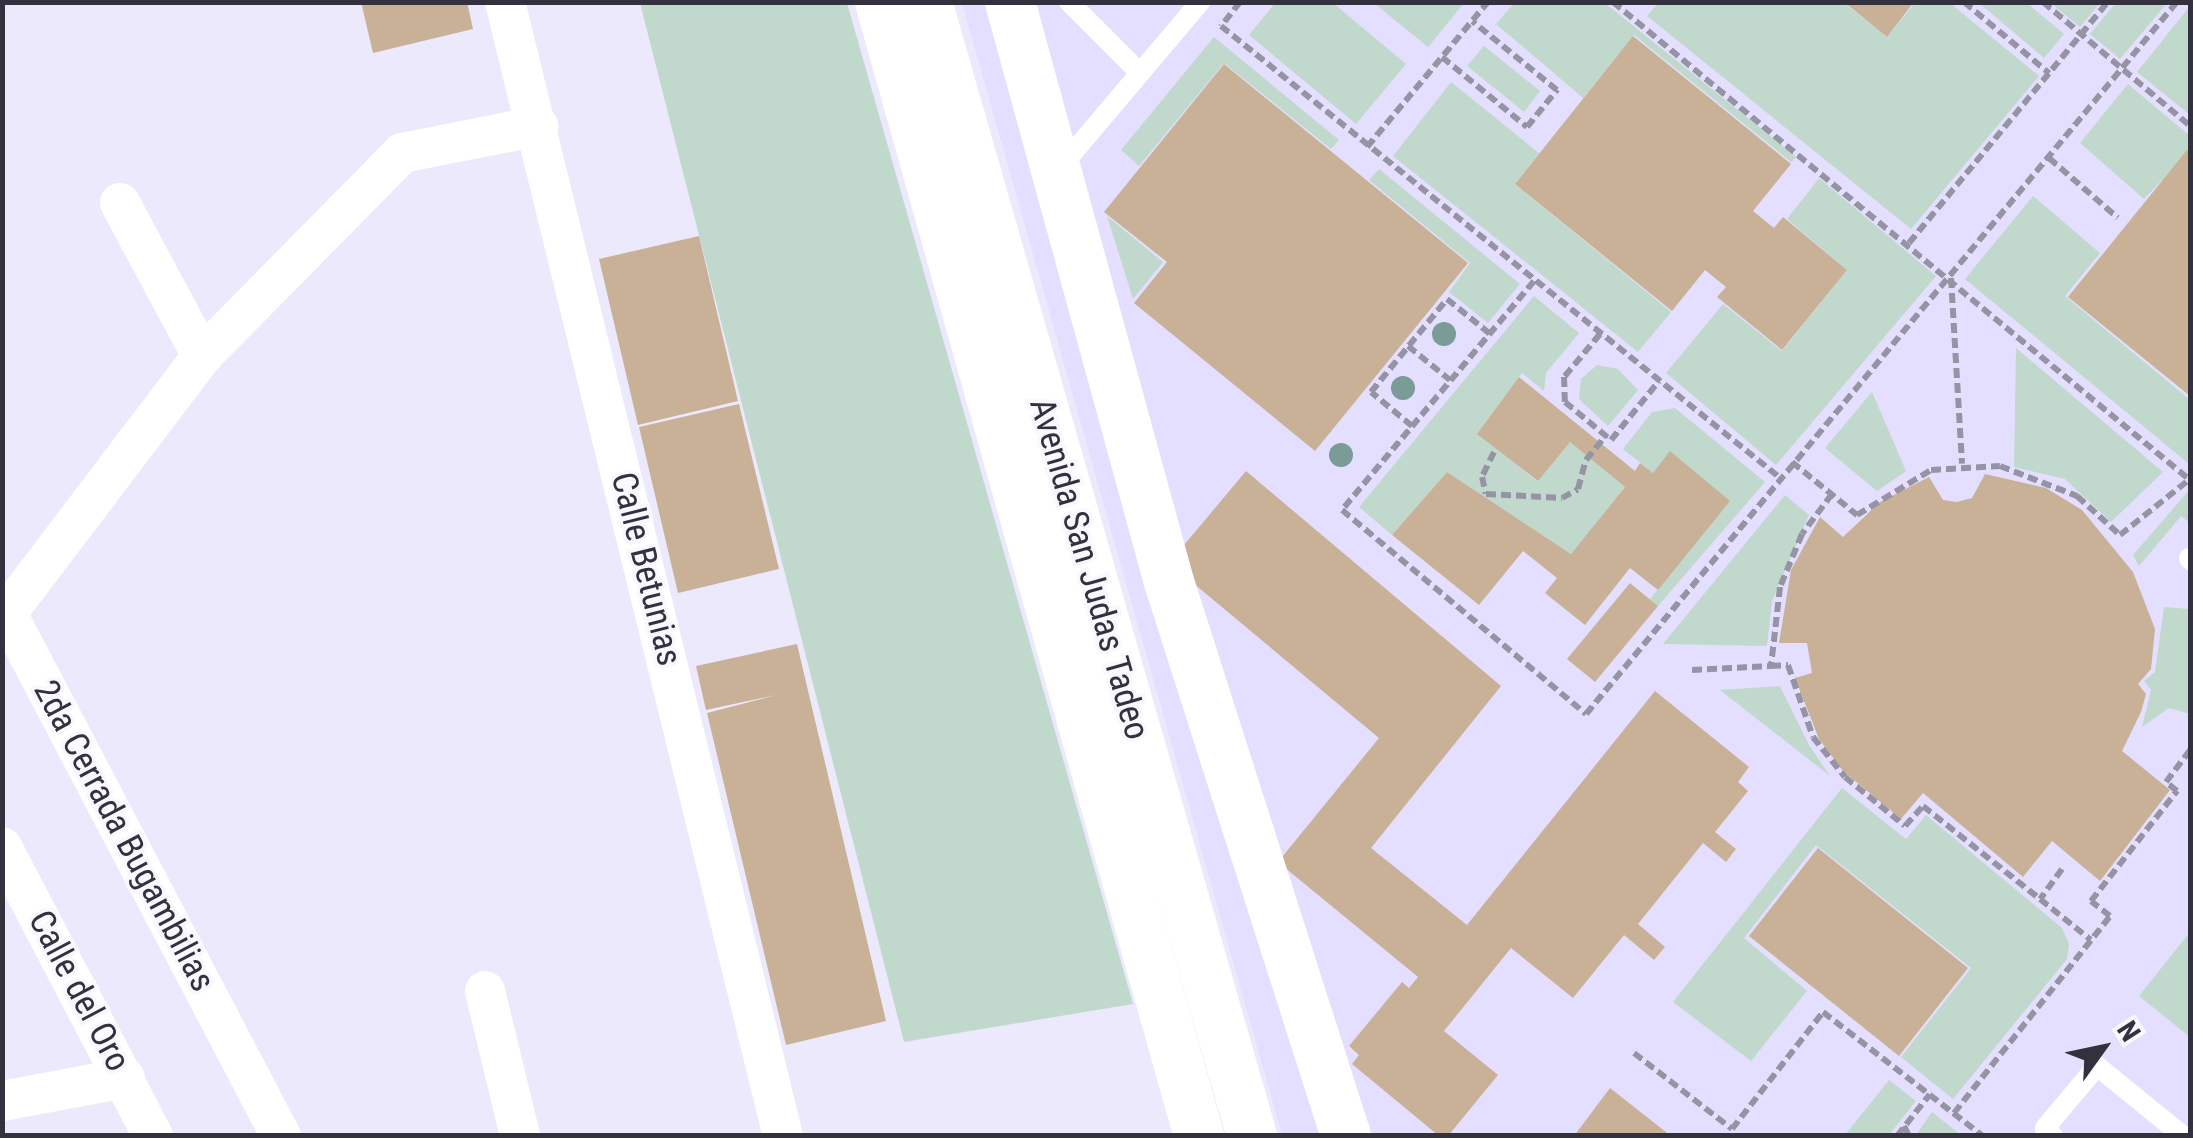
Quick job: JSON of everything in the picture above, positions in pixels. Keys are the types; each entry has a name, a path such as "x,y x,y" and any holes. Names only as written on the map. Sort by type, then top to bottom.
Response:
{"street":[{"name":"Calle Betunias","path":"505,2 784,1136"},
{"name":"Avenida San Judas Tadeo","path":"880,2 1199,1136"},
{"name":"Avenida San Judas Tadeo","path":"927,2 1252,1136"},
{"path":"1010,2 1054,174 1169,582 1346,1136"},
{"name":"2da Cerrada Bugambilias","path":"281,1136 5,608 202,356 402,153 538,126"},
{"path":"120,203 202,356"},
{"name":"Calle del Oro","path":"2,847 15,897 125,1078 153,1136"},
{"path":"484,992 520,1136"},
{"path":"2,1101 125,1078"}],"lane":[{"path":"1069,2 1140,73"},
{"path":"1054,174 1200,2"},
{"path":"2054,1136 2045,1128 2097,1066 2183,1136"}],"path":[{"path":"1240,2 1220,26 1779,477"},
{"path":"1366,147 1488,2"},
{"path":"1613,2 2190,479 2120,536 2077,496 2035,476 1962,464 1905,481 1857,515 1792,462"},
{"path":"1964,2 2049,73"},
{"path":"2042,2 2190,126"},
{"path":"1909,243 2108,2"},
{"path":"1534,281 1342,510 1586,714 2177,2"},
{"path":"1442,58 1527,127 1557,90 1472,21"},
{"path":"2049,158 2118,218"},
{"path":"1950,277 1962,464"},
{"path":"1412,426 1371,392 1447,299 1490,334"},
{"path":"1600,334 1564,377 1565,402 1612,440 1659,381"},
{"path":"1408,346 1451,380"},
{"path":"1494,452 1482,477 1486,494 1562,498 1578,489 1586,460 1606,435"},
{"path":"1771,666 1780,587 1802,534 1832,494"},
{"path":"1692,670 1788,665 1813,737 1845,778 1905,826 1923,806 2091,940"},
{"path":"1954,1113 2110,916 2090,900 2177,790 2166,782 2190,750"},
{"path":"2040,899 2062,869"},
{"path":"1634,1053 1732,1129 1823,1012 1983,1136"},
{"path":"1897,1136 1930,1094"},
{"path":"1904,1126 1909,1136"}],"shaded area":[{"path":"962,3 2190,3 2190,1135 1282,1135"}],"green space":[{"path":"640,3 847,3 1133,1004 904,1042"},
{"path":"1275,3 1333,3 1406,64 1356,124 1249,35"},
{"path":"1374,3 1464,3 1428,47"},
{"path":"1514,3 1605,3 1796,157 1791,162 1634,35 1583,98 1496,24"},
{"path":"1658,3 1844,3 1887,37 1915,3 1950,3 2039,76 1911,229 1647,16"},
{"path":"1979,3 2027,3 2064,34 2044,58"},
{"path":"2051,3 2100,3 2080,27"},
{"path":"2116,3 2167,3 2120,59 2090,34"},
{"path":"2190,6 2190,115 2137,72"},
{"path":"1214,37 1339,140 1331,149 1224,63 1139,166 1121,150"},
{"path":"1484,46 1540,91 1524,112 1467,66"},
{"path":"1451,82 1539,153 1515,184 1671,312 1638,352 1393,156"},
{"path":"2128,84 2190,136 2190,151 2144,199 2080,143"},
{"path":"1379,169 1520,284 1488,323 1449,292 1470,263 1369,180"},
{"path":"1819,178 1936,276 1776,465 1666,373 1723,304 1782,351 1847,270 1787,219"},
{"path":"2033,196 2100,253 2065,296 2190,400 2189,464 1965,279"},
{"path":"1107,216 1163,262 1133,299"},
{"path":"1534,296 1579,333 1546,373 1544,391 1522,373 1478,434 1537,481 1570,442 1625,487 1571,554 1447,472 1392,535 1359,507"},
{"path":"2016,348 2163,472 2111,522 2065,479 2014,467"},
{"path":"1597,365 1618,369 1638,390 1608,426 1579,399 1581,379"},
{"path":"1872,392 1906,471 1877,491 1825,448"},
{"path":"1675,408 1765,482 1658,606 1650,599 1729,501 1670,452 1653,473 1623,449 1652,412"},
{"path":"2190,489 2190,523 2181,516 2139,566 2133,555"},
{"path":"1785,495 1809,515 1772,601 1767,646 1663,644"},
{"path":"2164,607 2190,609 2190,714 2169,708 2142,727 2151,690 2144,681 2155,672"},
{"path":"1780,686 1809,745 1830,776 1720,690"},
{"path":"1842,788 1906,839 1926,815 2062,928 2069,944 2067,959 1953,1099 1901,1057 1971,968 1816,845 1744,938 1807,991 1751,1061 1673,1002"},
{"path":"2190,932 2190,1037 2139,996"},
{"path":"1889,1080 1916,1101 1889,1135 1845,1135"},
{"path":"1932,1112 1961,1135 1916,1135"}],"building":[{"path":"361,2 467,2 473,29 373,53"},
{"path":"1844,2 1914,2 1887,37"},
{"path":"1633,36 1791,164 1753,211 1774,228 1783,217 1847,270 1782,350 1717,297 1726,287 1705,270 1672,311 1515,184"},
{"path":"1224,64 1468,263 1315,451 1134,303 1167,262 1104,212"},
{"path":"2187,150 2190,153 2190,396 2068,297"},
{"path":"699,236 738,401 638,425 599,259"},
{"path":"1519,377 1635,471 1640,463 1653,473 1670,451 1730,501 1658,590 1630,568 1585,625 1545,593 1557,578 1523,551 1479,605 1392,535 1447,472 1571,554 1625,487 1570,442 1538,481 1477,434"},
{"path":"739,404 779,569 678,593 639,427"},
{"path":"1246,471 1501,686 1371,848 1467,925 1655,691 1749,767 1738,782 1748,791 1715,832 1736,849 1726,862 1703,843 1638,924 1665,947 1654,960 1624,935 1573,998 1511,948 1444,1031 1498,1075 1448,1136 1439,1136 1352,1064 1359,1055 1349,1046 1402,982 1409,988 1418,977 1278,862 1379,738 1169,563"},
{"path":"1985,474 2046,488 2082,510 2133,572 2155,629 2151,669 2138,684 2146,694 2122,751 2170,790 2100,881 2052,841 2023,877 1923,793 1901,819 1843,771 1819,739 1795,678 1812,673 1807,643 1779,643 1791,570 1820,517 1843,537 1880,502 1929,477 1943,500 1957,502 1972,498"},
{"path":"1630,583 1658,606 1595,682 1567,659"},
{"path":"797,644 886,1021 786,1045 707,713 776,695 706,710 696,666"},
{"path":"1818,848 1968,968 1899,1056 1749,936"},
{"path":"1610,1088 1671,1136 1574,1136"}]}
